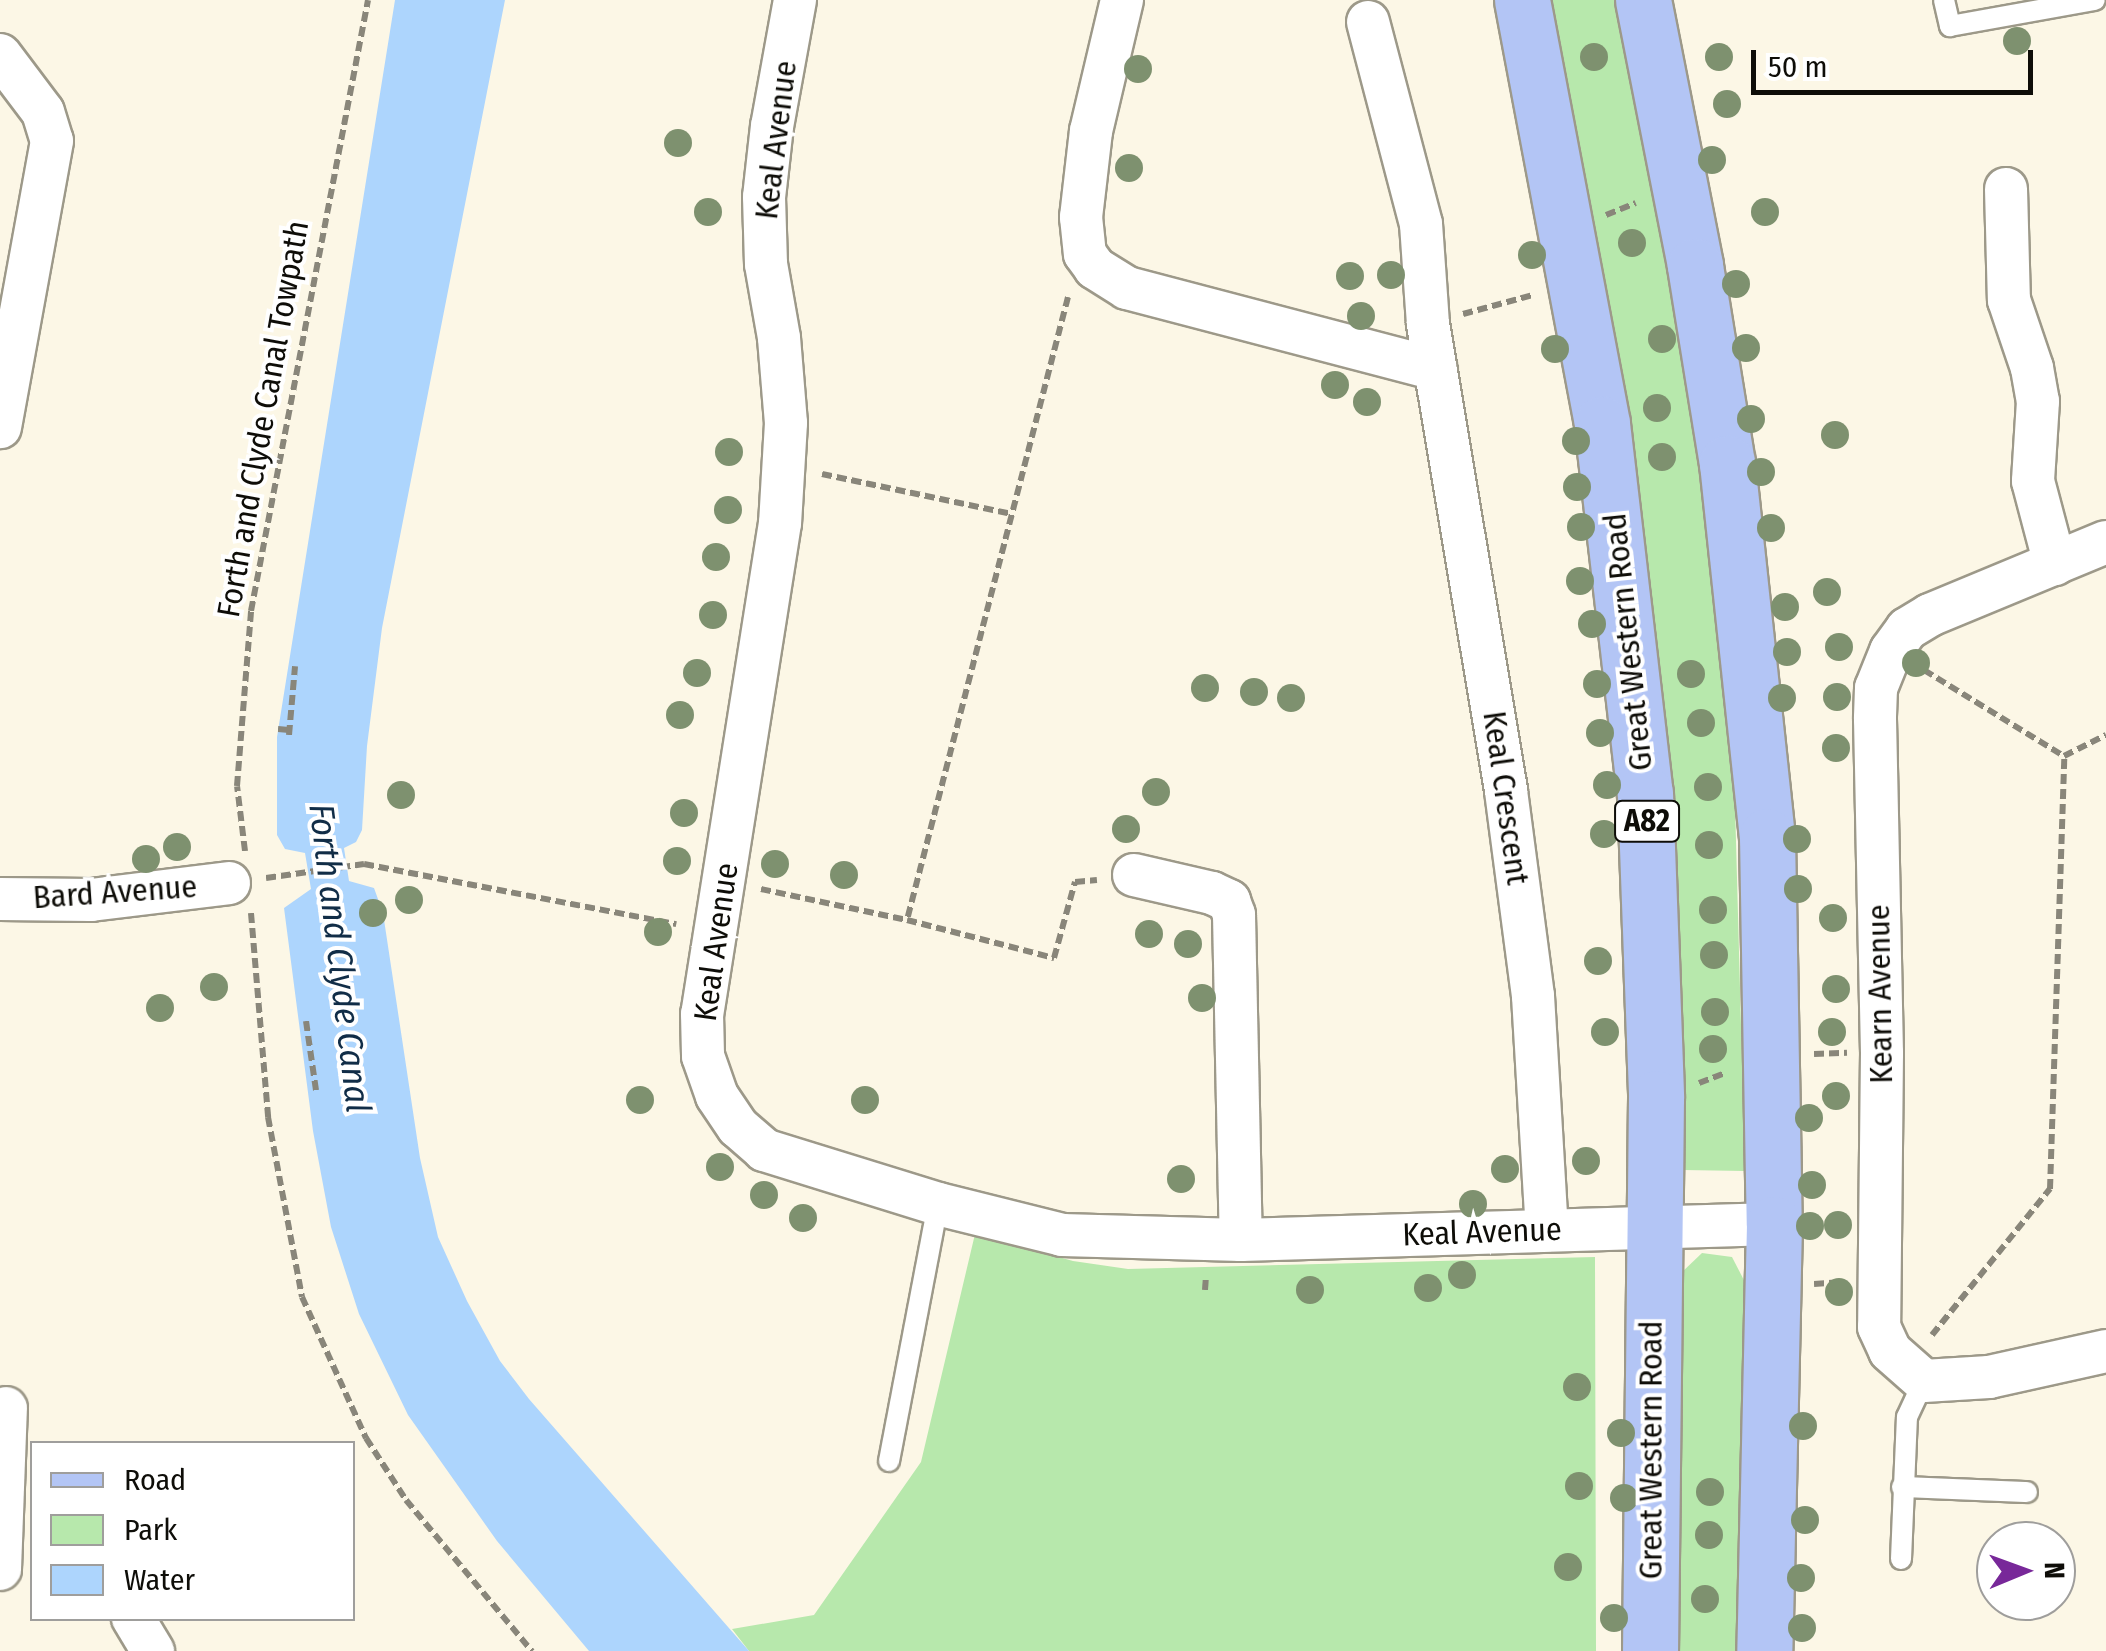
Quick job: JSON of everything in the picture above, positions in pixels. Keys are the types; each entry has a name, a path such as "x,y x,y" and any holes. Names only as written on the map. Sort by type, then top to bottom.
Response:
{"main road":[{"name":"Great Western Road","path":"1522,0 1572,256 1621,560 1645,793 1654,995 1650,1651"},
{"path":"1643,0 1680,186 1724,445 1758,733 1771,955 1774,1224 1764,1651"}],"street":[{"name":"Keal Avenue","path":"795,0 772,126 764,196 766,264 779,338 786,423 780,523 702,1014 703,1056 716,1096 738,1127 764,1150 938,1204 1062,1235 1241,1240 1774,1224"},
{"path":"1122,0 1091,131 1081,217 1085,254 1105,277 1126,288 1436,369"},
{"name":"Keal Crescent","path":"1368,22 1421,224 1428,324 1506,791 1533,996 1548,1230"},
{"path":"0,55 42,112 52,141 0,427"},
{"path":"2006,190 2009,300 2032,368 2038,401 2033,481 2055,564"},
{"name":"Kearn Avenue","path":"1915,1374 1890,1351 1878,1327 1882,1053 1876,688 1891,650 1907,629 1930,615 2106,542"},
{"name":"Bard Avenue","path":"0,899 91,900 237,866"},
{"path":"1134,875 1212,893 1229,902 1234,915 1241,1240"},
{"path":"1915,1374 1989,1377 2106,1351"},
{"path":"3,1398 30,1448"},
{"path":"0,1569 3,1398"},
{"path":"135,1621 153,1651"}],"lane":[{"path":"1944,0 1950,26 2095,0"},
{"path":"889,1462 938,1204"},
{"path":"1901,1559 1907,1417 1915,1374"},
{"path":"1902,1487 2027,1492"}],"path":[{"name":"Forth and Clyde Canal Towpath","path":"237,866 237,786 250,611 368,0"},
{"path":"1428,324 1572,256 1680,186"},
{"path":"906,920 1064,309 1085,254"},
{"path":"782,475 823,474 1011,514"},
{"path":"1891,650 2064,756"},
{"path":"278,729 289,732 292,671"},
{"path":"2064,756 2106,734"},
{"path":"1915,1374 2050,1189 2064,756"},
{"path":"284,876 364,864 717,932"},
{"path":"724,882 906,920 1054,958 1075,882 1134,875"},
{"path":"252,938 271,1134 298,1278 315,1332 366,1438 406,1500 532,1651"},
{"path":"304,1025 316,1090"},
{"path":"1772,1287 1878,1279"}],"green space":[{"path":"1547,0 1616,0 1690,398 1734,768 1745,1171 1683,1170 1673,846"},
{"path":"975,1234 1073,1261 1128,1269 1595,1257 1596,1651 749,1651 732,1629 814,1615 921,1462"},
{"path":"1702,1253 1732,1257 1748,1288 1741,1651 1675,1651 1680,1274"}],"water":[{"name":"Forth and Clyde Canal","path":"395,0 505,0 382,628 367,746 362,830 356,842 344,848 349,881 374,888 383,913 420,1158 438,1237 467,1301 500,1361 529,1399 749,1651 589,1651 497,1541 408,1415 359,1314 331,1227 313,1131 284,908 311,889 305,853 285,849 277,835 277,737"}]}
